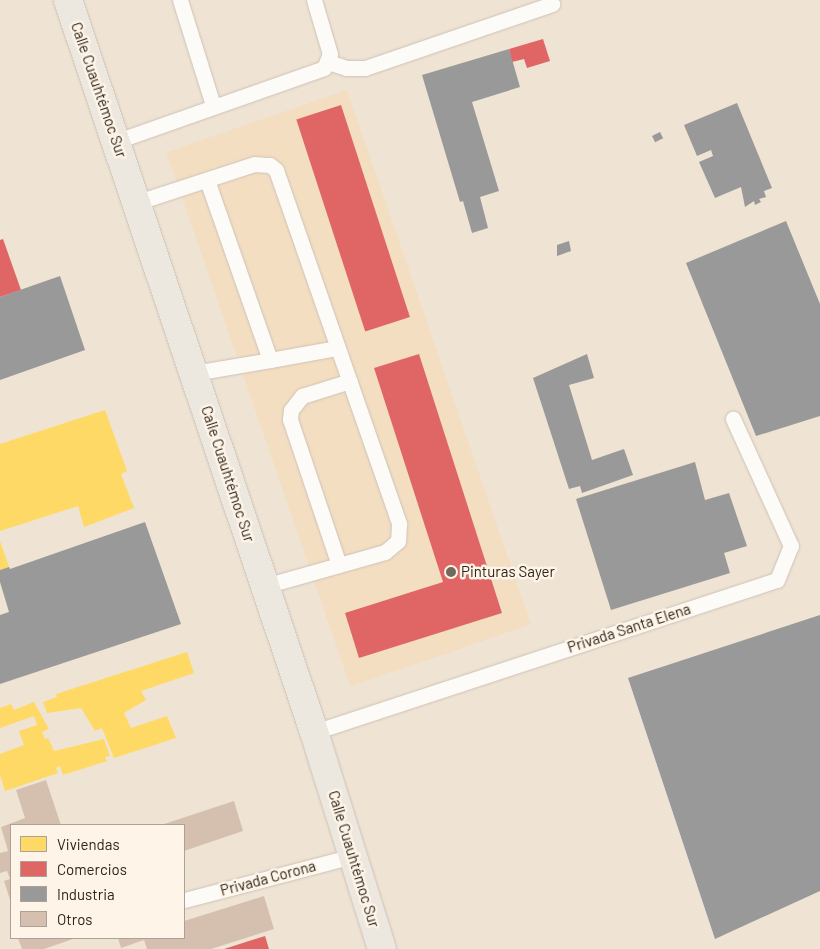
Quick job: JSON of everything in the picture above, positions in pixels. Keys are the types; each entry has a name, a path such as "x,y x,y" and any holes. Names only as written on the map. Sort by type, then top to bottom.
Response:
{"main road":[{"name":"Calle Cuauhtémoc Sur","path":"68,0 138,202 314,732 382,949"}],"lane":[{"path":"180,0 213,105"},
{"path":"117,141 213,105 317,73 328,62 329,46 314,0"},
{"path":"328,62 346,68 365,68 552,4"},
{"path":"138,202 254,164 270,165 276,170 336,348 350,381 400,533 392,548 385,552 265,586"},
{"path":"206,180 270,360"},
{"path":"194,373 336,348"},
{"path":"339,565 290,419 290,410 302,396 350,381"},
{"name":"Privada Santa Elena","path":"314,732 777,580 791,546 733,419"},
{"name":"Privada Corona","path":"185,900 353,856"}],"shaded area":[{"path":"347,90 531,624 350,686 166,152"}],"building: Viviendas":[{"path":"105,410 127,471 121,474 134,508 84,527 78,506 0,531 0,444"},
{"path":"0,541 9,567 0,570"},
{"path":"187,652 194,673 141,691 146,700 124,713 131,728 167,716 176,738 114,758 102,728 95,731 81,708 47,713 43,702 57,697 56,694"},
{"path":"34,702 49,729 42,732 45,739 48,738 54,751 104,739 110,756 105,757 107,761 63,775 60,766 56,768 58,773 5,791 0,775 0,754 24,745 19,731 37,725 34,716 0,728 0,708 11,704 14,710"}],"building: Comercios":[{"path":"543,39 550,61 527,68 524,59 512,62 509,49"},
{"path":"341,105 410,317 365,332 296,120"},
{"path":"3,239 21,290 0,297 0,240"},
{"path":"419,354 502,613 359,658 345,613 443,582 374,368"},
{"path":"265,936 269,949 224,949"}],"building: Industria":[{"path":"509,49 520,87 472,102 499,191 480,197 488,228 472,233 463,201 460,202 422,75"},
{"path":"737,103 772,188 764,191 766,197 759,199 761,202 755,205 754,201 745,207 741,187 715,198 699,162 713,156 711,150 697,156 684,125"},
{"path":"660,132 663,138 655,142 652,136"},
{"path":"786,221 820,304 820,416 756,436 686,263"},
{"path":"569,241 571,251 557,256 557,245"},
{"path":"60,276 85,350 0,380 0,297"},
{"path":"587,354 594,378 569,385 592,460 624,449 633,475 582,493 580,486 569,489 533,378"},
{"path":"695,462 705,500 729,493 747,546 724,553 730,573 611,610 576,499"},
{"path":"145,522 181,624 0,684 0,615 9,612 0,582 0,570 9,567 10,569"},
{"path":"820,615 820,891 715,939 628,678"}],"building: Otros":[{"path":"46,780 61,824 10,824 10,879 7,871 0,873 0,853 8,851 1,827 25,818 16,790"},
{"path":"234,801 243,831 185,851 185,824 164,824"},
{"path":"10,879 10,900 4,881"},
{"path":"264,896 274,929 211,949 147,949 144,940 121,948 118,939 185,939 185,921"},
{"path":"18,939 73,939 44,949 22,949"}],"place":[{"name":"Pinturas Sayer","path":"451,572"}]}
